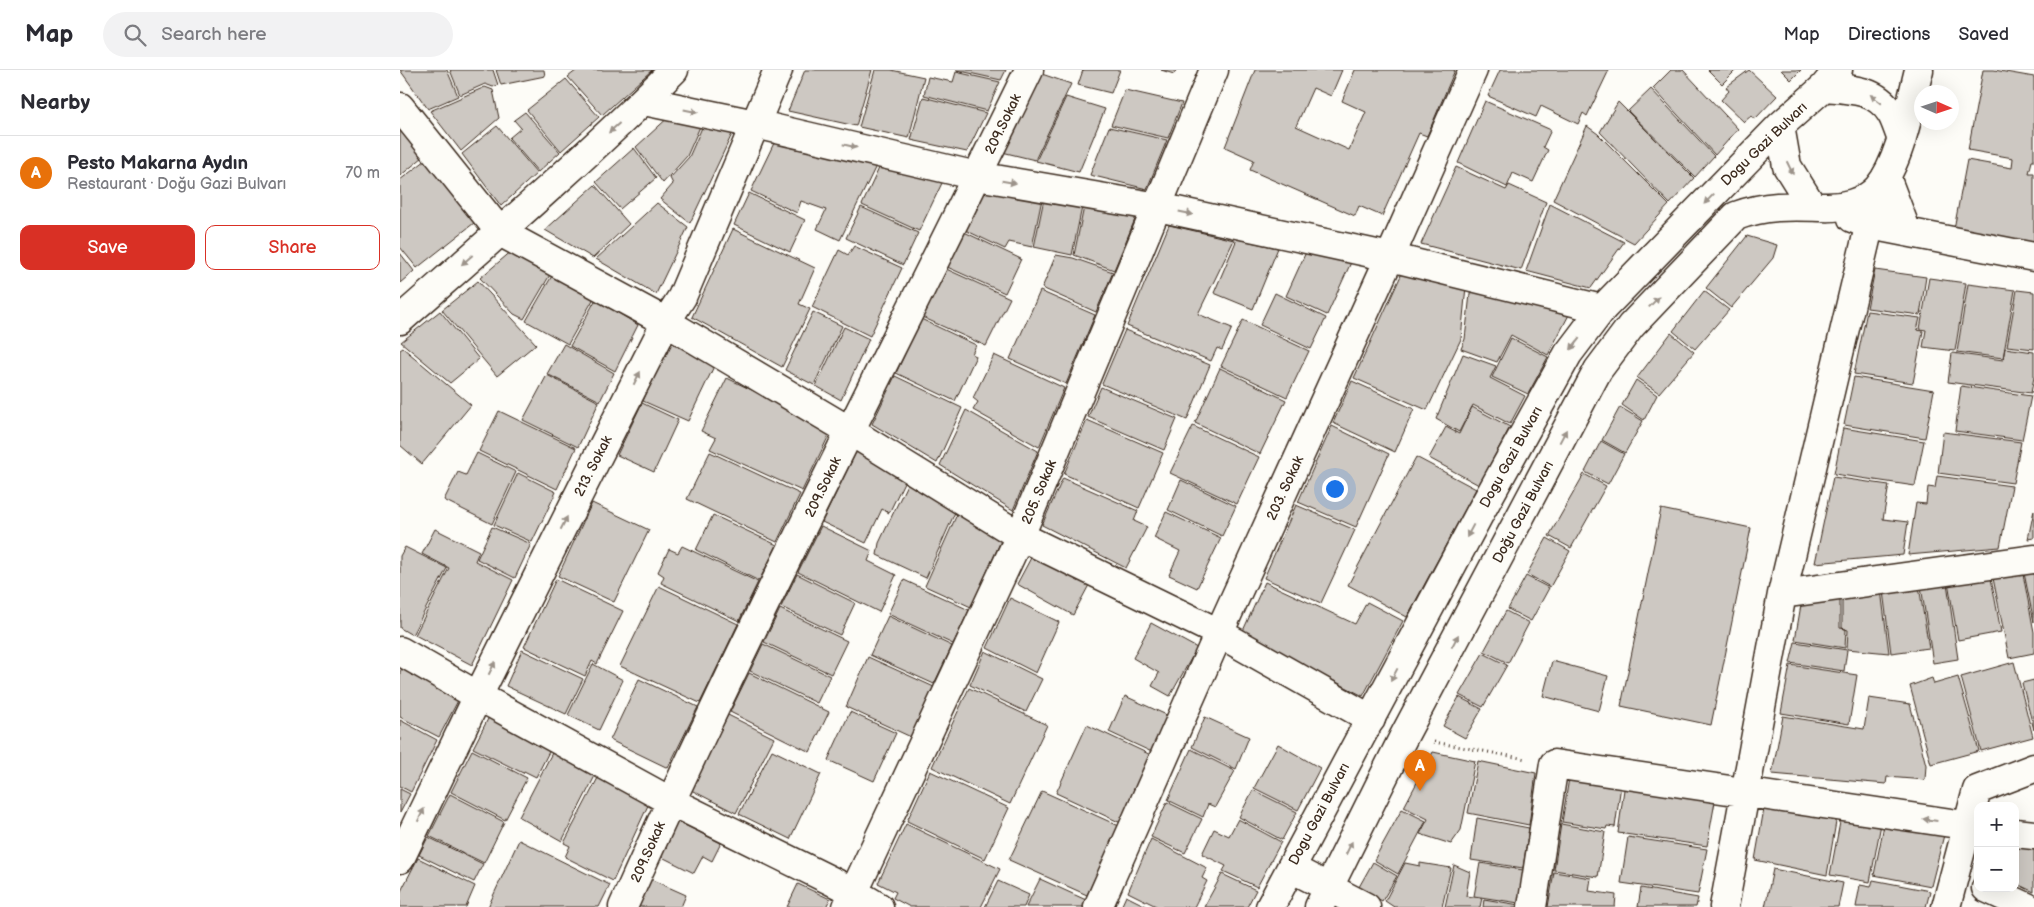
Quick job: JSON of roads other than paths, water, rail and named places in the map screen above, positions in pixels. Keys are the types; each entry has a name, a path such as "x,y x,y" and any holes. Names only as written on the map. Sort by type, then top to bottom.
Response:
{"street":[{"path":"400,320 644,101 674,70"},
{"name":"213. Sokak","path":"400,859 478,696 666,322 682,298 778,70"},
{"name":"209.Sokak","path":"623,907 670,801 850,431 1029,70"},
{"name":"205. Sokak","path":"851,900 1020,536 1214,70"},
{"name":"203. Sokak","path":"1098,907 1219,633 1473,70"},
{"path":"1724,907 1782,594 1870,225 1882,183 1902,139 1919,70"},
{"path":"1831,78 1875,97 1891,113 1902,139"},
{"name":"Dogu Gazi Bulvarı","path":"1270,907 1481,511 1568,354 1602,309 1780,126 1831,78"},
{"path":"644,101 755,124 977,176 1158,207 1390,257 1602,309"},
{"path":"400,107 500,232 666,322 850,431 1020,536 1219,633 1371,719"},
{"path":"1780,126 1787,166 1818,206 1870,225 2034,257"},
{"path":"1882,183 1907,232"},
{"name":"Doğu Gazi Bulvarı","path":"1324,897 1404,736 1598,370 1631,326 1736,216 1759,208 1849,205 1868,197 1882,183"},
{"path":"1782,594 2034,559"},
{"path":"400,650 478,696 851,900 879,907"},
{"path":"1532,907 1554,764 1746,794 1972,826"},
{"path":"1946,907 1966,879 1976,790 2034,768"},
{"path":"2019,834 2034,836"},
{"path":"1291,868 1324,897 1366,907"},
{"path":"1995,892 2027,907"}],"place":[{"name":"Pesto Makarna Aydın","path":"1420,791"}]}
